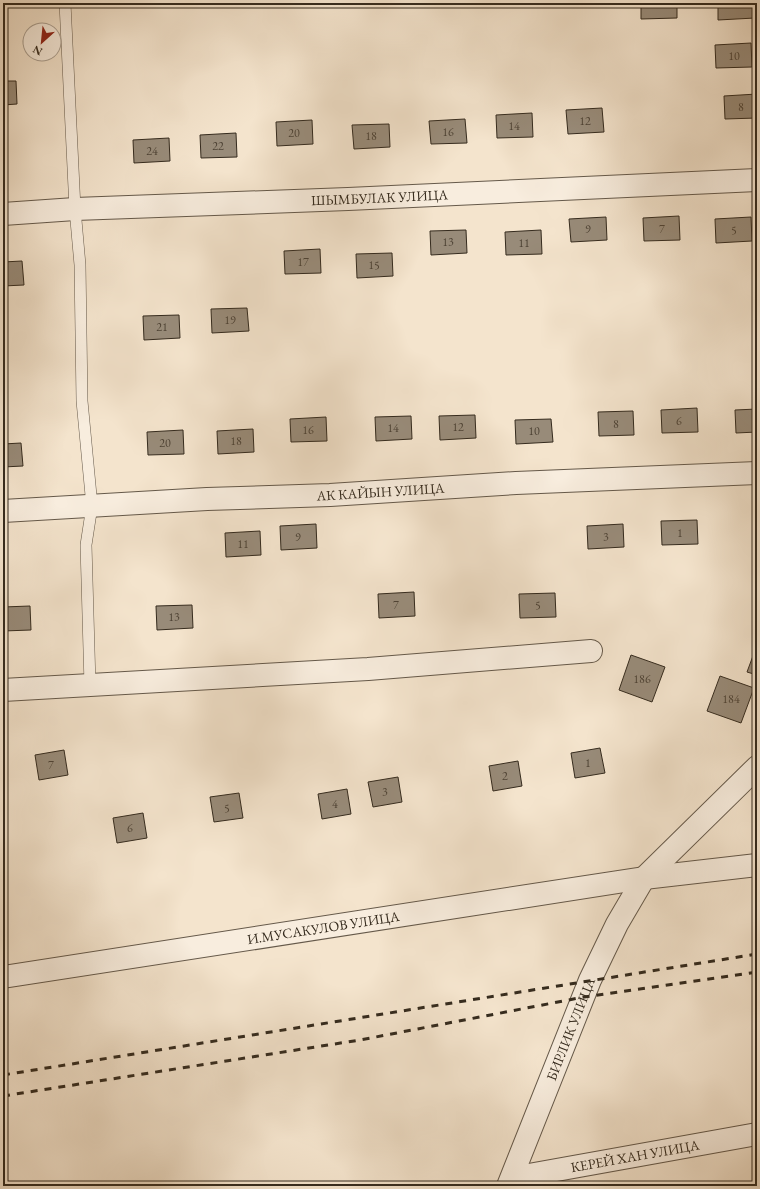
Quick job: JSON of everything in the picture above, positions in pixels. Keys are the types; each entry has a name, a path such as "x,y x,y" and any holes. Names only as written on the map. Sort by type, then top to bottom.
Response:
{"street":[{"name":"ШЫМБУЛАК УЛИЦА","path":"3,214 75,209 348,199 757,180"},
{"name":"АК КАЙЫН УЛИЦА","path":"3,511 207,499 330,495 516,483 757,472"},
{"path":"3,690 368,669 592,651"},
{"name":"БИРЛИК УЛИЦА","path":"510,1182 590,980 617,924 644,878 757,767"},
{"name":"И.МУСАКУЛОВ УЛИЦА","path":"3,976 644,878 757,865"},
{"name":"КЕРЕЙ ХАН УЛИЦА","path":"510,1182 757,1134"}],"lane":[{"path":"65,3 75,209 80,265 82,402 92,506 86,545 90,685"}],"building":[{"path":"495,3 531,3 531,5 495,6"},
{"path":"641,3 677,3 677,18 641,19"},
{"path":"718,3 754,3 755,18 718,20"},
{"path":"751,43 752,67 716,68 715,45"},
{"path":"3,81 16,81 17,104 3,105"},
{"path":"757,94 757,118 725,119 724,96"},
{"path":"602,108 604,132 568,134 566,110"},
{"path":"532,113 533,137 497,138 496,115"},
{"path":"465,119 467,143 431,144 429,121"},
{"path":"312,120 313,144 277,146 276,122"},
{"path":"389,124 390,147 354,149 352,125"},
{"path":"236,133 237,157 201,158 200,135"},
{"path":"169,138 170,161 134,163 133,140"},
{"path":"679,216 680,240 644,241 643,218"},
{"path":"606,217 607,240 571,242 569,219"},
{"path":"751,217 752,241 716,243 715,219"},
{"path":"466,230 467,253 431,255 430,231"},
{"path":"541,230 542,254 506,255 505,232"},
{"path":"320,249 321,273 285,274 284,251"},
{"path":"392,253 393,276 357,278 356,254"},
{"path":"22,261 24,285 3,286 3,262"},
{"path":"247,308 249,331 212,333 211,309"},
{"path":"179,315 180,338 144,340 143,316"},
{"path":"697,408 698,432 662,433 661,410"},
{"path":"757,409 757,432 736,433 735,410"},
{"path":"633,411 634,435 599,436 598,412"},
{"path":"475,415 476,438 440,440 439,416"},
{"path":"411,416 412,439 376,441 375,417"},
{"path":"326,417 327,441 291,442 290,419"},
{"path":"551,419 553,442 516,444 515,420"},
{"path":"253,429 254,452 218,454 217,431"},
{"path":"183,430 184,454 148,455 147,432"},
{"path":"21,443 23,466 3,467 3,444"},
{"path":"697,520 698,544 662,545 661,521"},
{"path":"316,524 317,548 281,550 280,526"},
{"path":"623,524 624,547 588,549 587,526"},
{"path":"260,531 261,555 226,557 225,533"},
{"path":"414,592 415,616 379,618 378,594"},
{"path":"555,593 556,617 520,618 519,594"},
{"path":"192,605 193,628 157,630 156,606"},
{"path":"30,606 31,630 3,631 3,607"},
{"path":"757,645 757,675 747,672"},
{"path":"631,655 665,667 652,702 619,690"},
{"path":"720,676 754,688 741,723 707,711"},
{"path":"600,748 605,773 575,778 571,753"},
{"path":"64,750 68,775 39,780 35,755"},
{"path":"518,761 522,786 493,791 489,766"},
{"path":"398,777 402,802 373,807 368,782"},
{"path":"347,789 351,814 322,819 318,794"},
{"path":"239,793 243,818 214,822 210,797"},
{"path":"143,813 147,838 117,843 113,818"}],"railway":[{"path":"3,1075 757,954"},
{"path":"3,1096 360,1040 584,997 757,972"}]}
